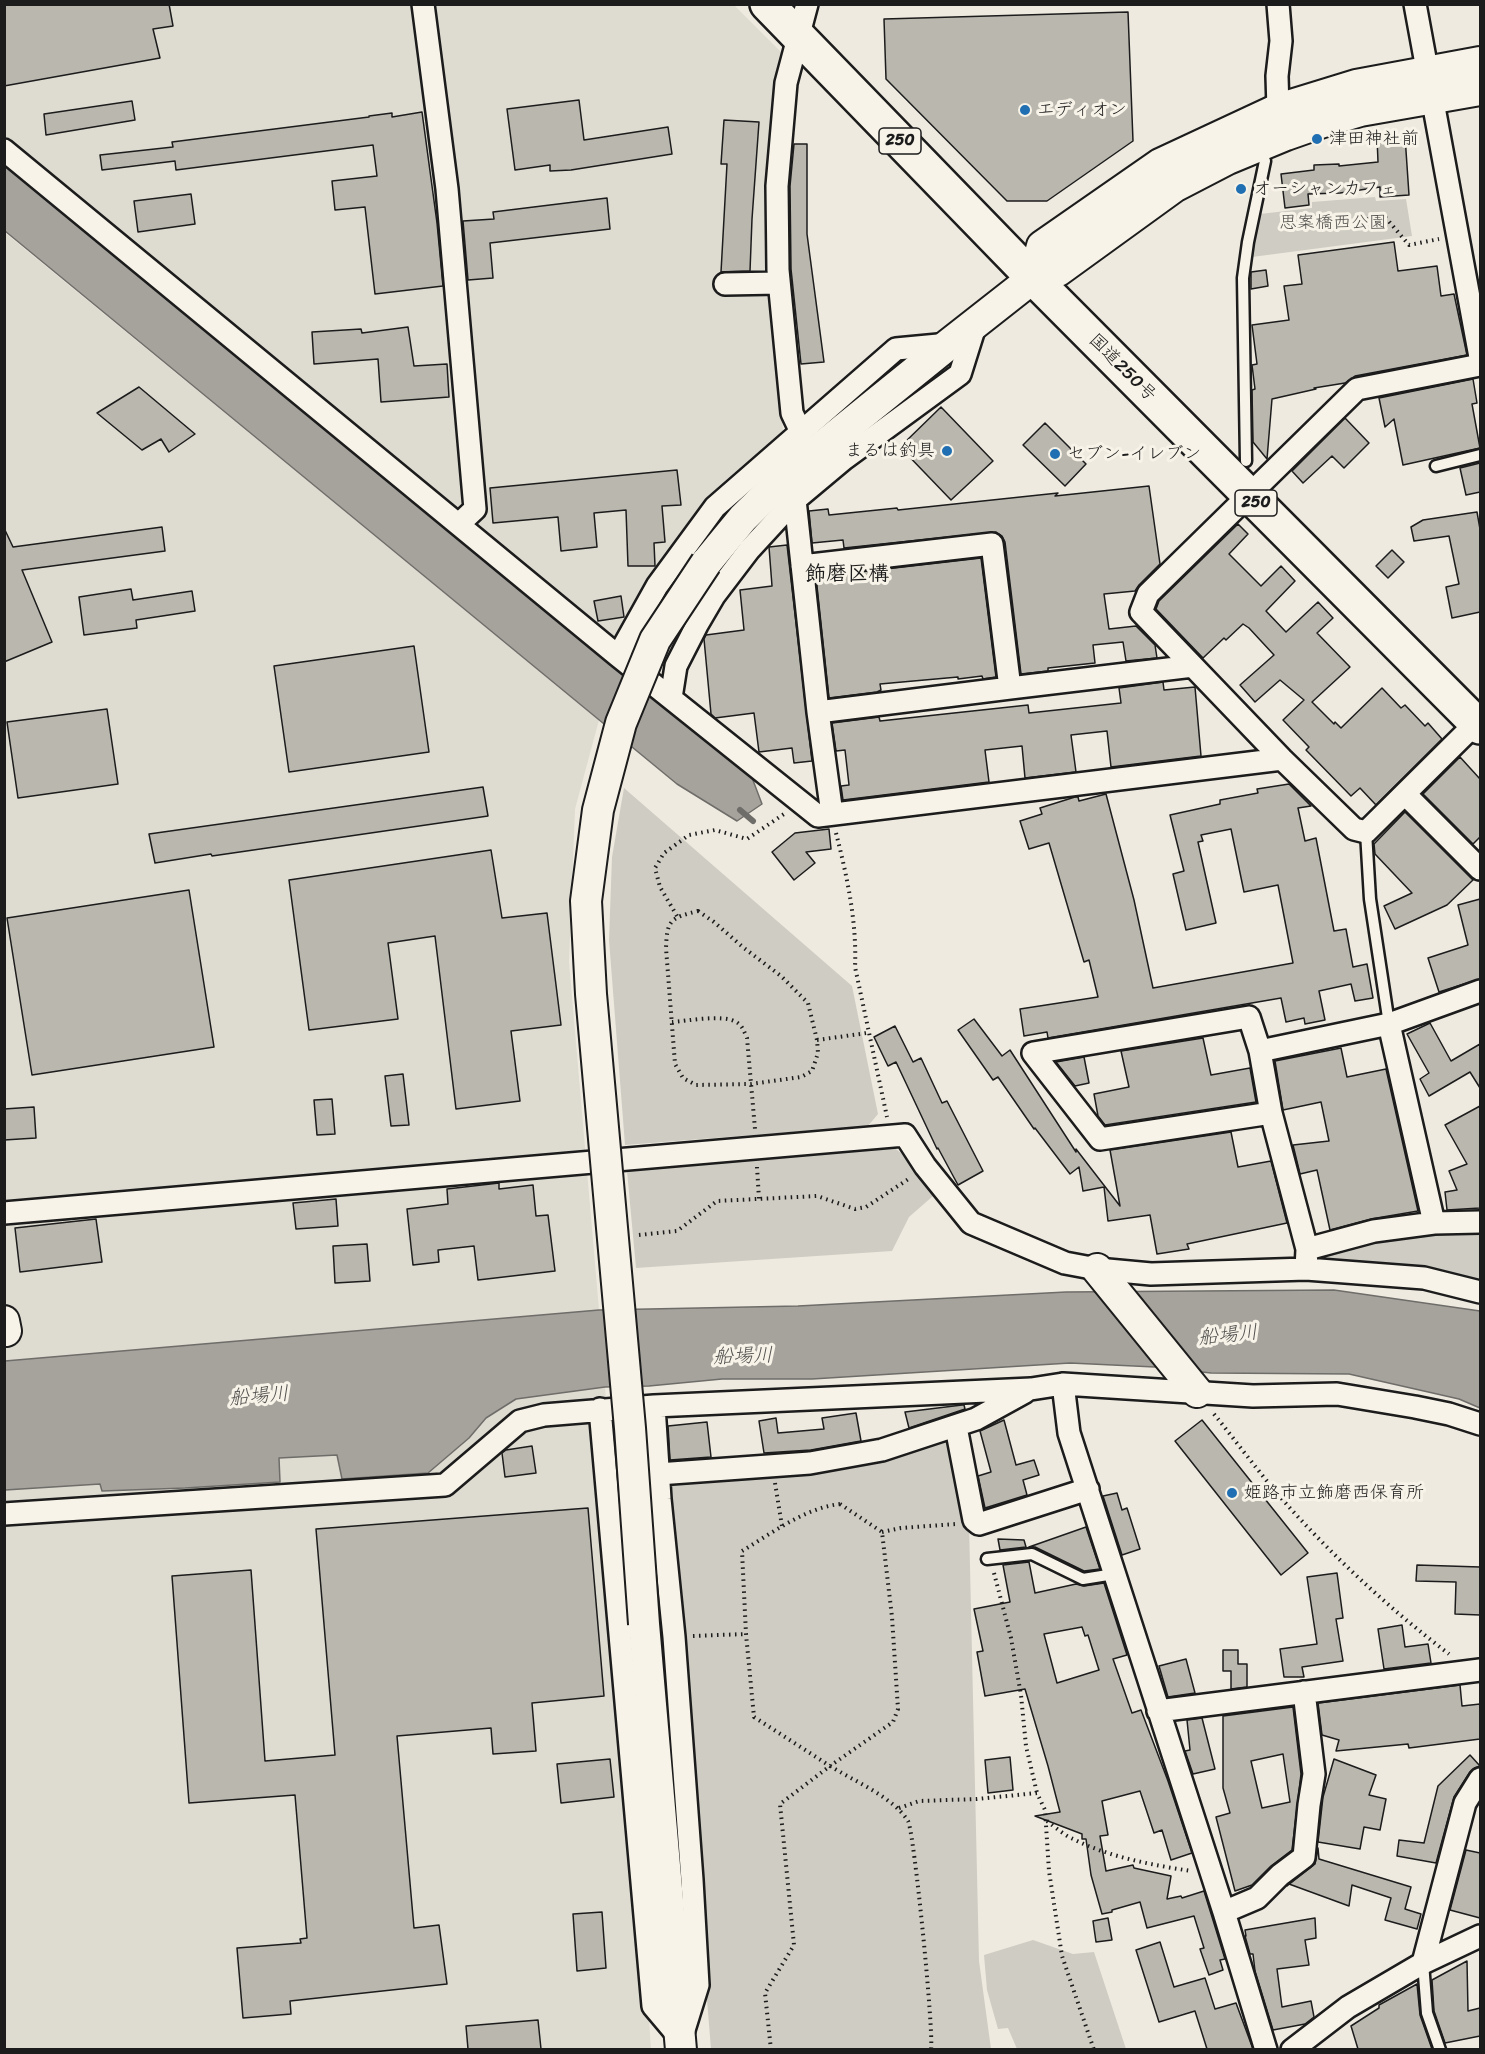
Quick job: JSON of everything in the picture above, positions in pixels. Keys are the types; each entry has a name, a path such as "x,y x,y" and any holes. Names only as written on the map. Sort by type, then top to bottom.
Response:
{"highway":[{"name":"国道250号","path":"767,4 1033,278 1478,725"}],"street":[{"path":"423,4 447,189 475,509 459,524"},
{"path":"801,432 792,413 779,283 777,186 786,83 807,4"},
{"path":"1278,4 1281,41 1277,76 1278,110"},
{"path":"1415,4 1480,357"},
{"path":"681,2044 591,994 586,901 597,810 621,723 655,640 706,563 743,518 787,475 1033,278 1058,271 1174,187 1228,159 1286,135 1360,111 1480,62"},
{"path":"1033,278 1042,246 1160,164 1278,110 1356,85 1429,84 1480,90"},
{"path":"4,150 618,656 818,816 1282,759"},
{"path":"725,284 779,283"},
{"path":"671,698 676,666 714,596 749,550 795,500 844,459 960,374 976,322"},
{"path":"618,656 657,586 715,507 896,349 949,344"},
{"path":"1478,725 1366,832 1354,829 1282,759 1141,612 1148,594 1357,389 1480,365"},
{"path":"795,500 818,712 832,814"},
{"path":"802,566 992,544 1010,688"},
{"path":"818,712 1192,666"},
{"path":"1405,794 1480,869"},
{"path":"1260,1050 1389,1024 1480,991"},
{"path":"1271,1113 1100,1139 1033,1053 1250,1017 1260,1050 1271,1113 1307,1259"},
{"path":"1389,1024 1434,1223"},
{"path":"4,1213 905,1136 925,1166 971,1223 1065,1263 1097,1269 1150,1274 1307,1259 1424,1278 1480,1292"},
{"path":"1307,1259 1374,1231 1434,1223 1480,1222"},
{"path":"1097,1269 1197,1392"},
{"path":"1063,1384 1069,1433 1266,2049"},
{"path":"4,1514 445,1485 520,1421 544,1415 600,1409 1031,1389 1063,1384 1253,1396 1337,1394 1449,1414 1480,1424"},
{"path":"658,1474 810,1463 882,1450 976,1419 1031,1389"},
{"path":"654,1406 658,1474 674,1637 698,1985 681,2044"},
{"path":"600,1409 653,2006 681,2044"},
{"path":"956,1426 974,1520 979,1524 1088,1489"},
{"path":"1158,1711 1478,1672"},
{"path":"1224,1912 1257,1898 1280,1875 1304,1857 1314,1774 1304,1692"},
{"path":"1423,1963 1465,1803 1480,1779"},
{"path":"1292,2049 1348,2007 1423,1963 1480,1936"}],"lane":[{"path":"1246,461 1243,278 1265,161"},
{"path":"1436,466 1480,455"},
{"path":"1366,832 1370,899 1389,1024"},
{"path":"987,1559 1032,1554 1083,1579 1114,1574"},
{"path":"1423,1963 1427,2013 1440,2049"}],"path":[{"path":"1355,220 1386,218 1409,245 1457,236"},
{"path":"677,916 660,887 655,868 664,853 689,835 715,830 747,839 783,814 798,800"},
{"path":"832,814 847,874 855,967 867,1033 884,1108 894,1137"},
{"path":"698,911 781,976 808,1003 818,1040 818,1053 812,1071 801,1077 751,1084 696,1085 684,1078 675,1064 666,948 667,929 677,916 698,911"},
{"path":"672,1022 724,1019 735,1021 742,1027 747,1038 759,1199"},
{"path":"818,1040 867,1033"},
{"path":"639,1235 677,1231 717,1201 817,1196 855,1209 866,1207 925,1166"},
{"path":"1197,1392 1288,1506 1366,1585 1414,1627 1478,1672"},
{"path":"772,1466 782,1526"},
{"path":"931,2049 923,1941 910,1824 899,1808 754,1717 742,1551 782,1526 826,1506 840,1504 882,1532 974,1520"},
{"path":"771,2049 765,1993 794,1945 780,1804 894,1722 898,1709 892,1617 882,1532"},
{"path":"987,1559 994,1572 1011,1638 1021,1695 1026,1746 1037,1792 1045,1810 1049,1871 1062,1956 1094,2049"},
{"path":"674,1637 747,1634"},
{"path":"899,1808 919,1801 977,1799 1037,1792"},
{"path":"1046,1820 1073,1839 1114,1855 1160,1866 1211,1874"}],"shaded area":[{"path":"4,5 734,5 785,56 770,273 783,431 694,522 615,663 5,163"},
{"path":"4,232 599,720 575,809 569,962 599,1310 5,1361"},
{"path":"605,1387 651,2049 5,2050 5,1490 100,1484 102,1491 279,1482 278,1458 338,1455 343,1479 427,1473 469,1438 486,1418 515,1399"}],"green space":[{"name":"思案橋西公園","path":"1375,197 1376,201 1406,199 1412,236 1252,257 1260,214 1312,208 1312,202"},
{"path":"624,788 852,986 878,1114 868,1126 625,1145 609,940 612,857"},
{"path":"891,1145 901,1153 933,1196 909,1217 892,1251 636,1268 627,1171"},
{"path":"1450,1231 1480,1231 1480,1282 1326,1263 1325,1253"},
{"path":"941,1439 954,1440 969,1523 979,1961 991,2049 711,2049 665,1483"},
{"path":"1033,1940 1073,1954 1094,1952 1126,2049 1017,2049 1008,2028 998,2029 987,1990 984,1955"}],"water":[{"path":"4,163 751,775 762,804 737,821 677,784 5,231"},
{"name":"船場川","path":"1334,1290 1480,1311 1480,1408 1459,1399 1349,1374 1211,1373 1155,1367 1070,1363 812,1379 722,1379 649,1386 605,1387 516,1399 486,1418 469,1438 428,1473 342,1479 337,1455 279,1458 280,1482 102,1491 100,1484 5,1490 5,1361 599,1310 798,1306 1066,1292"}],"building":[{"path":"4,4 169,4 173,26 153,29 160,58 4,86"},
{"name":"エディオン","path":"1128,12 1133,141 1047,201 1007,201 886,79 884,19"},
{"path":"579,100 584,140 668,127 672,154 571,170 550,171 550,165 515,170 507,109"},
{"path":"132,101 135,120 46,135 44,114"},
{"path":"422,112 443,286 375,294 365,207 335,210 332,181 377,176 373,145 176,170 175,161 102,170 100,155 173,147 172,142 392,113 392,117"},
{"path":"724,120 759,122 750,271 721,272 727,164 721,164"},
{"path":"1405,136 1409,195 1380,197 1380,187 1340,193 1308,194 1309,205 1285,208 1281,174 1314,170 1314,165 1339,164 1339,166 1378,162 1377,137"},
{"path":"794,144 807,144 807,234 824,362 801,364 791,269 790,186"},
{"path":"191,194 195,224 138,232 134,201"},
{"path":"607,198 610,229 490,243 493,278 468,280 463,221 494,219 493,212"},
{"path":"1394,242 1398,271 1437,266 1441,296 1454,294 1467,355 1355,376 1345,383 1272,399 1267,459 1253,442 1252,390 1255,389 1252,365 1257,364 1252,325 1289,320 1284,286 1302,284 1298,255"},
{"path":"1266,270 1268,286 1251,289 1251,272"},
{"path":"408,327 414,366 447,364 449,397 381,402 378,359 314,364 312,332 361,329 362,333"},
{"path":"1473,379 1477,403 1472,404 1480,448 1403,465 1394,419 1385,427 1379,398"},
{"path":"139,387 195,434 169,452 161,439 142,450 97,413"},
{"path":"941,407 993,461 951,500 900,447"},
{"path":"1345,418 1369,443 1344,468 1332,456 1303,483 1292,471"},
{"path":"1045,423 1086,464 1065,486 1023,445"},
{"path":"1480,463 1480,492 1466,495 1460,468"},
{"path":"677,470 681,505 662,506 665,542 654,543 655,566 628,566 626,510 594,513 597,547 561,551 558,517 493,523 490,488"},
{"path":"1149,486 1160,564 1135,591 1104,594 1109,629 1136,626 1155,645 1157,658 1126,661 1123,642 1093,645 1095,663 1048,668 1048,671 1021,674 1005,542 996,532 844,548 843,540 812,543 809,511 828,509 829,515 897,508 898,510"},
{"path":"1477,512 1480,529 1480,612 1452,618 1446,587 1459,584 1449,536 1414,541 1411,527 1423,520"},
{"path":"1238,524 1248,534 1229,554 1261,586 1281,566 1295,581 1266,611 1286,632 1318,602 1333,618 1317,633 1350,667 1312,702 1341,728 1382,688 1401,708 1405,705 1425,726 1428,723 1442,739 1376,805 1360,788 1351,796 1306,750 1309,747 1283,720 1304,700 1280,680 1255,702 1240,685 1274,655 1249,628 1243,624 1203,658 1156,609 1159,601"},
{"path":"162,527 165,551 22,570 52,642 4,662 4,528 13,547"},
{"path":"787,545 812,761 794,763 792,748 759,752 754,713 715,718 711,714 704,639 706,635 744,630 740,590 772,586 769,547"},
{"path":"1392,550 1404,562 1388,578 1376,566"},
{"path":"981,558 996,677 958,679 958,677 880,684 881,690 877,692 829,698 816,577"},
{"path":"131,589 133,600 192,591 195,611 136,620 137,628 84,635 79,597"},
{"path":"621,596 624,617 598,621 594,601"},
{"path":"414,646 429,752 289,772 274,666"},
{"path":"1163,682 1164,690 1195,687 1201,756 1111,767 1107,731 1071,735 1076,772 1025,778 1022,746 985,750 989,782 843,800 841,786 849,785 845,750 836,751 832,723 879,717 880,721 1028,705 1029,713 1121,703 1119,688"},
{"path":"107,709 118,784 18,798 7,722"},
{"path":"1460,757 1480,779 1480,837 1473,844 1423,794"},
{"path":"1289,784 1311,806 1298,808 1305,841 1316,838 1334,931 1346,929 1353,967 1367,964 1373,998 1355,1001 1351,984 1319,991 1325,1020 1305,1024 1304,1018 1286,1022 1281,998 1048,1038 1047,1032 1024,1036 1020,1009 1098,997 1089,960 1084,962 1049,843 1029,849 1020,821 1042,814 1040,808 1075,797 1078,797 1079,801 1106,794 1134,900 1153,988 1293,963 1278,885 1244,892 1231,829 1201,835 1203,841 1198,842 1216,923 1186,930 1173,874 1184,871 1170,815 1220,804 1220,800 1258,793 1257,789"},
{"path":"483,787 488,816 212,856 211,854 155,863 149,834"},
{"path":"1405,812 1473,880 1447,905 1395,929 1384,906 1412,893 1375,854 1374,844"},
{"path":"829,829 831,849 806,852 815,863 794,880 772,852 795,833"},
{"path":"491,850 502,918 547,913 561,1025 511,1031 520,1101 456,1109 435,936 388,943 398,1019 309,1030 289,880"},
{"path":"189,890 214,1047 32,1075 7,918"},
{"path":"1480,899 1480,979 1439,992 1428,958 1468,945 1458,905"},
{"path":"974,1019 1002,1056 1010,1050 1076,1152 1076,1149 1120,1206 1110,1150 1231,1132 1238,1167 1271,1161 1287,1223 1187,1244 1189,1249 1157,1254 1150,1215 1108,1221 1104,1187 1083,1191 1079,1167 1070,1174 1034,1129 998,1077 993,1080 958,1030"},
{"path":"1430,1023 1451,1061 1480,1044 1480,1088 1470,1072 1429,1096 1420,1079 1429,1073 1407,1034"},
{"path":"895,1026 913,1062 921,1058 942,1103 947,1101 983,1171 958,1185 937,1149 896,1062 888,1066 874,1037"},
{"path":"1203,1038 1211,1075 1250,1068 1256,1102 1105,1125 1098,1116 1094,1094 1129,1087 1121,1051"},
{"path":"1341,1048 1347,1077 1386,1069 1418,1211 1371,1219 1330,1230 1317,1170 1300,1174 1293,1145 1329,1141 1321,1102 1283,1110 1275,1061"},
{"path":"1084,1057 1089,1083 1075,1086 1056,1062"},
{"path":"403,1074 409,1125 391,1126 385,1076"},
{"path":"332,1099 335,1134 317,1135 314,1100"},
{"path":"1480,1106 1480,1208 1447,1210 1445,1192 1457,1190 1449,1171 1467,1164 1445,1125"},
{"path":"34,1107 36,1138 4,1140 4,1109"},
{"path":"499,1183 499,1189 533,1185 536,1216 548,1215 555,1271 478,1280 474,1246 438,1250 439,1262 413,1265 407,1209 448,1204 447,1189"},
{"path":"336,1199 338,1226 296,1229 293,1203"},
{"path":"96,1219 102,1262 20,1272 15,1228"},
{"path":"367,1244 370,1281 335,1283 333,1246"},
{"path":"964,1405 965,1409 909,1428 905,1412"},
{"path":"856,1413 861,1441 811,1450 764,1453 759,1421 776,1418 778,1433 824,1429 822,1418"},
{"path":"1004,1420 1016,1465 1034,1460 1039,1475 1023,1480 1027,1495 985,1508 978,1476 991,1472 980,1431"},
{"path":"1202,1420 1308,1553 1281,1575 1175,1441"},
{"path":"707,1422 711,1457 670,1460 668,1426"},
{"path":"532,1446 536,1473 505,1477 502,1453 506,1450"},
{"path":"1117,1493 1122,1510 1127,1508 1140,1549 1122,1555 1103,1496"},
{"path":"588,1508 604,1696 532,1703 536,1751 493,1754 491,1728 397,1736 414,1928 439,1925 447,1984 290,2001 291,2014 243,2018 237,1948 301,1943 300,1939 307,1938 295,1795 189,1803 172,1576 251,1570 265,1761 335,1755 316,1529"},
{"path":"1086,1527 1100,1569 1084,1571 1035,1547 1029,1547"},
{"path":"998,1539 1024,1540 1026,1547 1000,1550"},
{"path":"1029,1562 1035,1593 1076,1584 1084,1586 1104,1583 1127,1655 1113,1659 1132,1713 1141,1710 1192,1853 1171,1860 1162,1830 1154,1833 1140,1791 1102,1801 1108,1835 1100,1836 1106,1871 1133,1865 1134,1868 1171,1876 1167,1899 1181,1896 1182,1898 1204,1891 1225,1959 1220,1960 1223,1970 1209,1975 1200,1949 1204,1948 1194,1916 1147,1928 1140,1902 1102,1914 1091,1875 1086,1839 1082,1839 1082,1834 1035,1816 1060,1812 1025,1689 985,1696 977,1652 983,1651 974,1609 1010,1602 1003,1565","holes":["1082,1627 1085,1636 1088,1635 1099,1670 1057,1683 1044,1634"]},
{"path":"1417,1565 1480,1567 1480,1615 1455,1614 1456,1582 1416,1581"},
{"path":"1337,1573 1343,1618 1336,1619 1343,1661 1302,1667 1304,1677 1284,1677 1280,1649 1317,1644 1307,1577"},
{"path":"1402,1625 1405,1647 1428,1644 1431,1663 1384,1669 1378,1629"},
{"path":"1223,1650 1238,1650 1238,1664 1247,1664 1247,1687 1231,1689 1231,1671 1223,1671"},
{"path":"1186,1659 1195,1693 1168,1697 1159,1666"},
{"path":"1460,1685 1462,1706 1480,1704 1480,1739 1409,1748 1408,1744 1336,1751 1339,1740 1322,1735 1318,1703"},
{"path":"1293,1707 1301,1774 1292,1850 1252,1885 1235,1891 1216,1817 1230,1813 1223,1788 1223,1716","holes":["1283,1754 1290,1802 1262,1808 1251,1761"]},
{"path":"1202,1718 1215,1769 1193,1774 1185,1751 1190,1750 1187,1720"},
{"path":"1470,1755 1480,1766 1470,1772 1454,1797 1436,1863 1397,1856 1399,1840 1424,1843 1438,1786"},
{"path":"1010,1757 1013,1790 988,1793 985,1760"},
{"path":"610,1759 614,1797 561,1803 557,1764"},
{"path":"1334,1759 1376,1775 1369,1795 1386,1799 1380,1830 1364,1827 1360,1849 1318,1842 1323,1797"},
{"path":"1318,1848 1319,1859 1411,1887 1405,1909 1421,1914 1417,1929 1385,1920 1391,1898 1352,1885 1349,1906 1289,1884 1315,1864"},
{"path":"1466,1850 1480,1853 1480,1918 1450,1910"},
{"path":"602,1912 606,1968 577,1971 573,1914"},
{"path":"1108,1918 1112,1940 1096,1942 1093,1921"},
{"path":"1315,1918 1316,1938 1305,1940 1309,1965 1277,1969 1282,2007 1311,2001 1314,2017 1305,2024 1273,2030 1245,1930"},
{"path":"1160,1942 1174,1987 1205,1978 1215,2009 1236,2003 1253,2049 1207,2049 1195,2011 1159,2022 1136,1950"},
{"path":"1467,1961 1468,2011 1480,2008 1480,2036 1445,2043 1434,2011 1432,1980"},
{"path":"1417,1984 1420,2015 1432,2049 1358,2049 1351,2026 1379,2008 1379,2005"},
{"path":"538,2020 541,2049 468,2049 466,2026"}],"waterway":[{"path":"740,810 753,821"}],"place":[{"name":"エディオン","path":"1025,110"},
{"name":"津田神社前","path":"1317,139"},
{"name":"オーシャンカフェ","path":"1241,189"},
{"name":"まるは釣具","path":"947,451"},
{"name":"セブン-イレブン","path":"1055,454"},
{"name":"姫路市立飾磨西保育所","path":"1232,1493"}],"district":[{"name":"飾磨区構","path":"847,575"}]}
